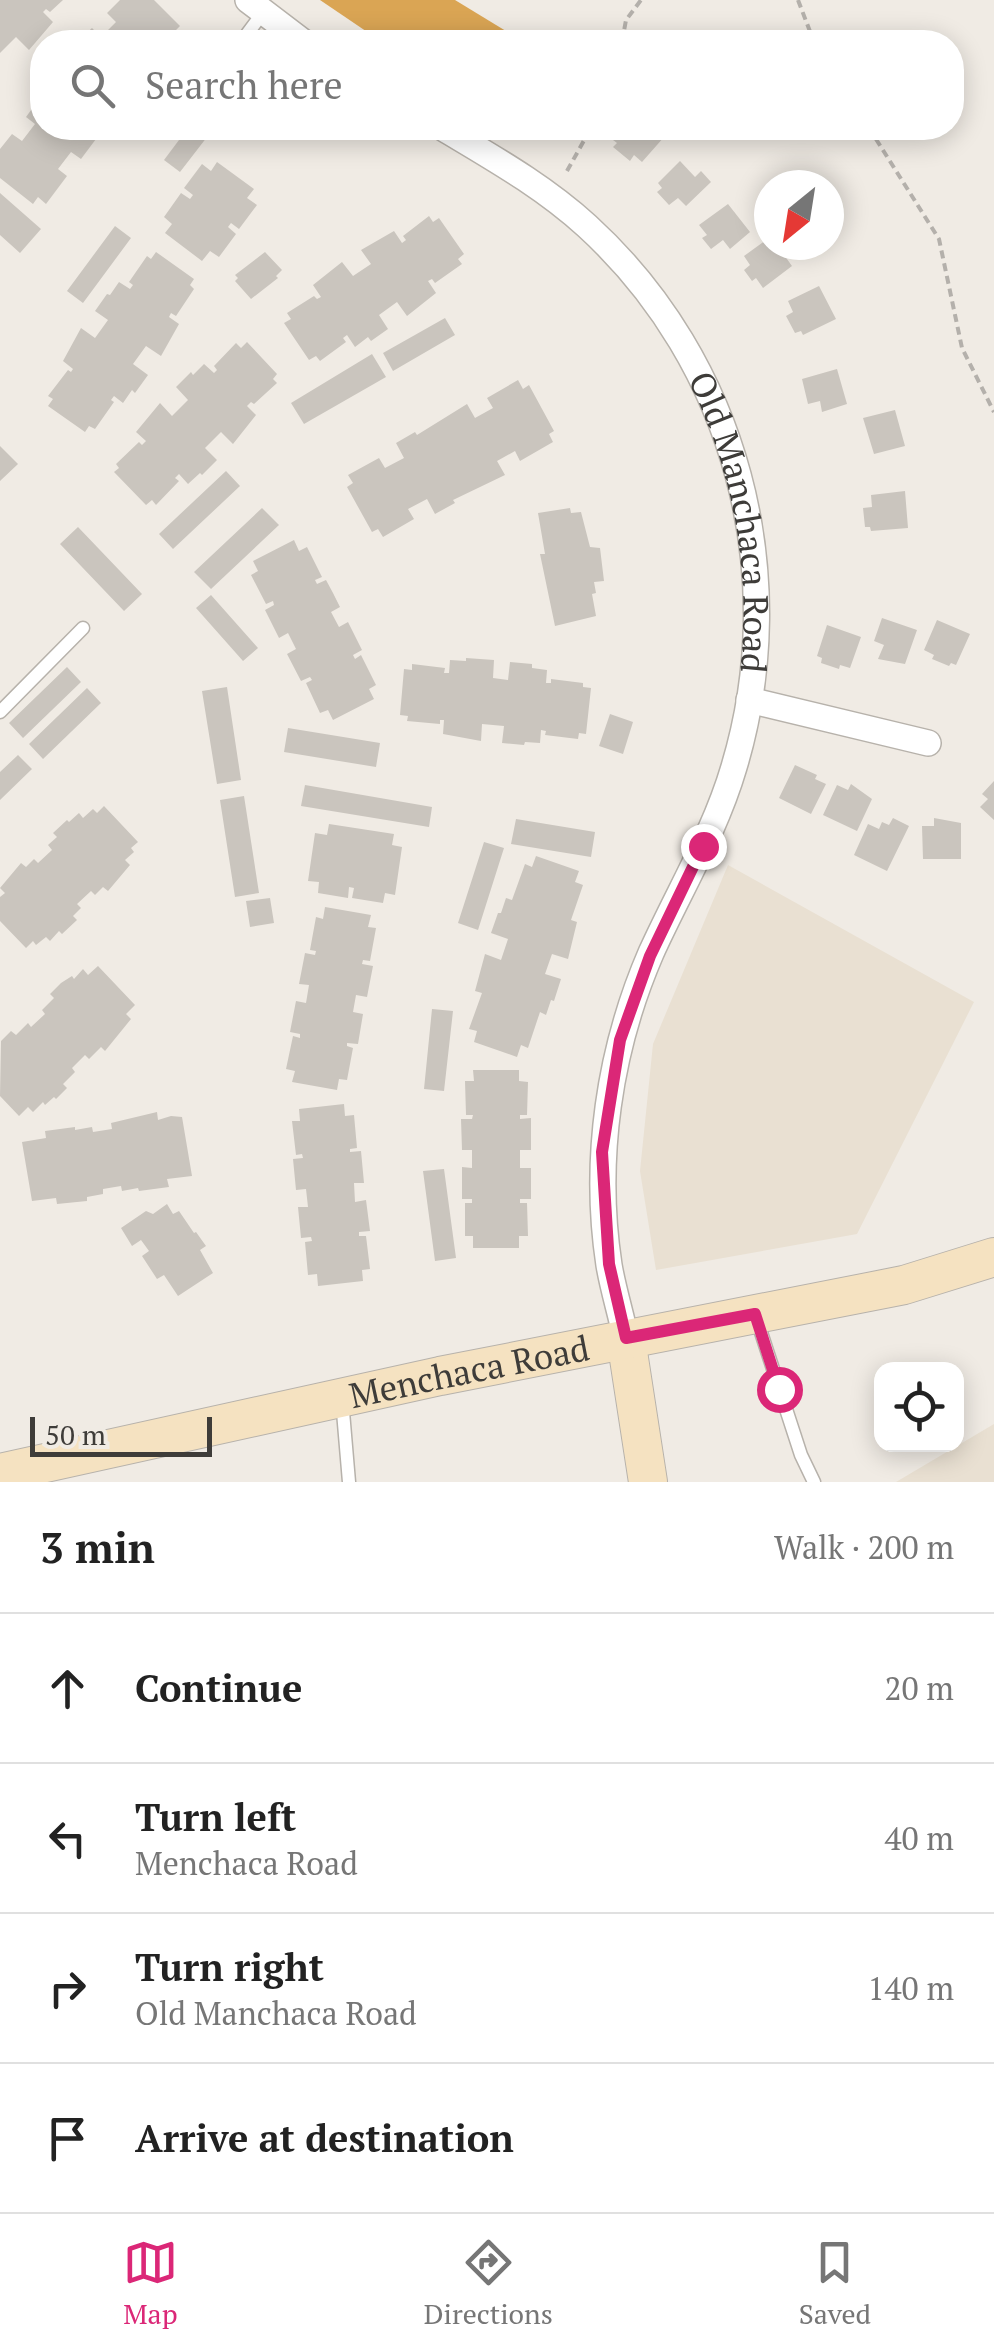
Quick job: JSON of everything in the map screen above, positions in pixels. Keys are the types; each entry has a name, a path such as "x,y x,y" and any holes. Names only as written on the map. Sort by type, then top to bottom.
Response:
{"main road":[{"name":"Menchaca Road","path":"12,1475 626,1338 904,1286 994,1257"},
{"name":"Old Manchaca Road","path":"626,1338 648,1482"}],"street":[{"path":"255,7 287,30"},
{"name":"Old Manchaca Road","path":"463,140 519,174 586,226 648,293 700,376 738,469 750,520 759,609 749,700 736,763 650,956 620,1040 602,1152 609,1264 626,1338"},
{"path":"749,700 928,743"}],"lane":[{"path":"0,712 83,628"},
{"path":"755,1314 801,1455 814,1482"},
{"path":"342,1399 349,1482"}],"path":[{"path":"624,30 626,20 641,0"},
{"path":"798,0 809,30"},
{"path":"568,171 585,140"},
{"path":"877,140 939,239 962,348 994,412"}],"shaded area":[{"path":"320,0 455,0 504,30 364,30"},
{"path":"728,865 974,1002 857,1234 656,1270 640,1171 653,1044"},
{"path":"994,1424 994,1482 896,1482 947,1452 964,1452 964,1442"}],"building":[{"path":"0,0 63,0 50,12 43,12 53,22 46,30 30,30 29,50 16,37 0,53"},
{"path":"120,0 154,0 180,26 176,30 108,30 116,22 107,13"},
{"path":"30,131 30,140 95,140 81,159 71,152 58,169 67,176 46,204 38,197 33,204 0,178 0,149 12,134 22,141"},
{"path":"179,140 205,140 180,172 164,160"},
{"path":"613,140 661,140 642,162 634,155 630,161 613,147 617,143"},
{"path":"680,161 695,177 701,171 711,182 686,206 678,198 669,205 657,192 662,188 658,183"},
{"path":"217,162 254,189 247,198 257,205 239,229 231,223 228,227 236,234 219,257 210,251 202,261 165,233 172,224 164,217 181,193 190,199 193,195 184,188 202,164 211,171"},
{"path":"0,193 41,229 20,253 0,235"},
{"path":"728,204 750,232 730,249 723,240 711,249 702,238 707,235 699,225"},
{"path":"429,216 433,222 439,218 464,254 458,259 462,264 435,283 432,279 428,281 436,293 407,316 397,302 379,315 388,329 371,341 368,337 355,347 347,335 343,338 346,342 320,361 316,356 309,360 284,323 291,319 287,313 314,296 321,297 313,285 342,262 353,276 371,264 361,250 394,231 402,243 406,240 403,236"},
{"path":"115,226 131,238 83,303 67,291"},
{"path":"754,249 754,260 788,260 792,266 763,288 744,270 750,265 744,256"},
{"path":"156,252 194,279 190,285 194,289 176,316 171,313 169,317 179,324 161,356 146,346 133,364 148,375 135,393 132,390 123,403 114,396 95,429 89,426 85,432 48,406 53,399 48,396 73,369 63,361 81,328 95,338 108,320 95,311 107,294 119,282 130,289 133,285 129,282 147,256 151,259"},
{"path":"265,252 282,270 278,278 251,299 235,281 235,275"},
{"path":"819,286 836,319 803,335 801,331 795,333 786,316 793,312 788,301"},
{"path":"445,318 455,335 393,371 383,353"},
{"path":"247,342 277,374 273,379 277,383 247,406 256,415 233,444 221,432 205,448 217,460 202,475 188,484 179,474 175,478 179,481 156,505 152,500 146,505 114,472 119,468 116,464 139,442 142,445 146,441 136,432 160,403 172,416 188,400 176,387 191,372 193,375 204,364 214,373 214,366 236,343 241,348"},
{"path":"372,354 386,377 304,424 291,403"},
{"path":"837,369 847,404 822,412 820,401 808,404 802,379"},
{"path":"518,380 523,389 529,385 554,431 549,434 553,442 520,461 515,451 497,461 505,475 453,500 455,503 435,514 427,499 408,509 414,519 383,537 378,529 372,532 347,487 353,483 348,475 379,458 385,468 404,458 396,443 415,432 417,435 467,404 475,418 493,408 487,398"},
{"path":"895,410 905,446 874,454 863,418"},
{"path":"0,446 18,464 0,481"},
{"path":"226,471 240,486 173,549 159,534"},
{"path":"905,491 908,528 871,531 865,527 863,508 872,507 871,495"},
{"path":"262,508 279,525 211,589 194,572"},
{"path":"570,508 571,513 581,512 590,547 600,548 604,581 594,582 596,616 555,626 540,554 545,554 538,513"},
{"path":"78,527 142,594 124,611 60,544"},
{"path":"294,540 299,551 307,547 322,577 315,580 317,584 326,580 340,607 331,612 339,627 348,622 362,650 353,655 355,659 361,655 376,685 369,689 374,699 333,720 328,710 320,713 306,683 312,680 310,677 301,681 287,654 296,649 288,633 279,638 265,610 274,605 273,601 266,604 251,575 258,571 253,561"},
{"path":"211,595 258,648 243,661 196,608"},
{"path":"882,618 917,630 905,664 878,659 884,645 874,641"},
{"path":"937,620 970,634 956,665 932,659 934,655 924,650"},
{"path":"827,625 861,637 850,668 821,663 822,658 817,656"},
{"path":"450,660 494,660 493,678 508,680 510,662 532,664 532,668 547,670 546,683 551,683 551,679 583,683 583,687 591,688 586,734 579,733 578,739 545,735 546,731 541,730 540,743 502,743 504,726 482,724 481,741 443,734 444,720 440,724 407,721 408,716 400,715 404,669 412,670 412,664 445,668 444,673 449,673"},
{"path":"67,667 81,682 23,738 9,723"},
{"path":"227,687 241,780 217,784 202,691"},
{"path":"87,688 101,703 43,759 29,744"},
{"path":"610,714 633,722 623,754 599,746"},
{"path":"288,728 380,743 376,767 284,752"},
{"path":"18,755 32,769 0,800 0,772"},
{"path":"795,765 826,784 811,814 779,798"},
{"path":"994,781 994,820 980,807 988,799 982,794"},
{"path":"851,784 872,799 857,831 823,815 837,785 848,790"},
{"path":"305,785 432,807 429,827 301,806"},
{"path":"244,796 259,893 235,897 220,800"},
{"path":"104,806 138,842 125,860 130,865 108,891 103,887 95,895 91,891 77,904 81,908 73,916 77,920 62,934 59,931 50,941 46,937 36,945 33,941 26,948 0,921 0,897 5,893 0,888 21,863 26,867 34,859 38,863 52,850 48,845 57,837 53,833 67,820 79,813 83,818 93,809 97,813"},
{"path":"893,818 909,826 887,871 854,855 868,824 879,829 882,822 889,825"},
{"path":"934,818 961,823 961,859 923,859 922,826 934,826"},
{"path":"516,819 595,832 591,857 511,844"},
{"path":"329,824 394,834 392,845 402,847 395,895 385,893 383,903 352,898 354,888 349,887 348,898 318,893 319,882 308,881 315,833 327,835"},
{"path":"484,842 504,848 478,930 458,923"},
{"path":"536,856 579,871 575,882 583,885 571,920 577,922 568,959 552,954 545,974 561,979 554,1001 551,1000 546,1015 540,1012 528,1048 521,1045 517,1057 474,1042 477,1031 469,1029 482,993 475,991 485,954 501,960 508,939 491,933 498,913 506,898 512,900 525,864 532,867"},
{"path":"270,898 274,923 250,927 246,901"},
{"path":"325,907 371,915 368,927 376,928 370,961 363,960 362,964 373,966 367,997 356,995 353,1012 363,1014 358,1044 347,1043 353,1048 347,1080 339,1079 337,1090 292,1082 295,1071 286,1069 293,1036 300,1038 300,1034 290,1032 296,1001 306,1003 309,985 299,984 305,953 315,955 316,951 310,950 316,917 323,919"},
{"path":"98,966 135,1005 126,1014 131,1019 105,1051 101,1047 89,1059 85,1055 72,1068 75,1072 63,1084 67,1088 56,1099 45,1105 43,1102 33,1112 28,1107 19,1116 0,1096 1,1041 11,1031 16,1035 28,1023 31,1027 45,1014 42,1010 54,998 50,994 61,983 72,976 74,979 83,969 88,975"},
{"path":"432,1009 453,1011 444,1091 424,1089"},
{"path":"473,1070 519,1070 519,1081 528,1082 527,1115 520,1115 520,1119 531,1118 531,1150 520,1150 520,1168 531,1168 531,1199 520,1199 520,1203 527,1203 528,1236 519,1236 519,1248 473,1248 473,1236 465,1236 465,1203 472,1203 472,1199 462,1199 462,1167 472,1168 472,1150 462,1150 461,1119 472,1119 473,1115 466,1115 465,1081 474,1081"},
{"path":"344,1104 345,1116 354,1115 357,1148 350,1152 361,1151 364,1183 354,1183 355,1202 366,1200 370,1231 359,1232 359,1236 366,1236 370,1269 362,1270 363,1281 318,1286 317,1274 308,1275 305,1242 312,1241 311,1237 301,1238 298,1207 308,1207 306,1189 296,1190 293,1159 303,1158 302,1154 296,1155 292,1121 300,1121 299,1109"},
{"path":"157,1112 158,1120 182,1117 192,1176 167,1179 169,1187 139,1191 122,1191 121,1186 103,1189 103,1194 87,1197 87,1201 32,1201 22,1142 46,1138 45,1131 75,1127 92,1127 93,1132 112,1129 111,1123"},
{"path":"444,1169 456,1258 435,1261 423,1171"},
{"path":"167,1204 173,1214 179,1211 206,1246 200,1250 213,1273 178,1296 164,1275 157,1279 142,1256 149,1251 141,1240 132,1246 121,1228 146,1211 153,1214"}],"route":[{"path":"703,846 650,956 620,1040 602,1152 609,1264 626,1338 755,1314 779,1389"}]}
